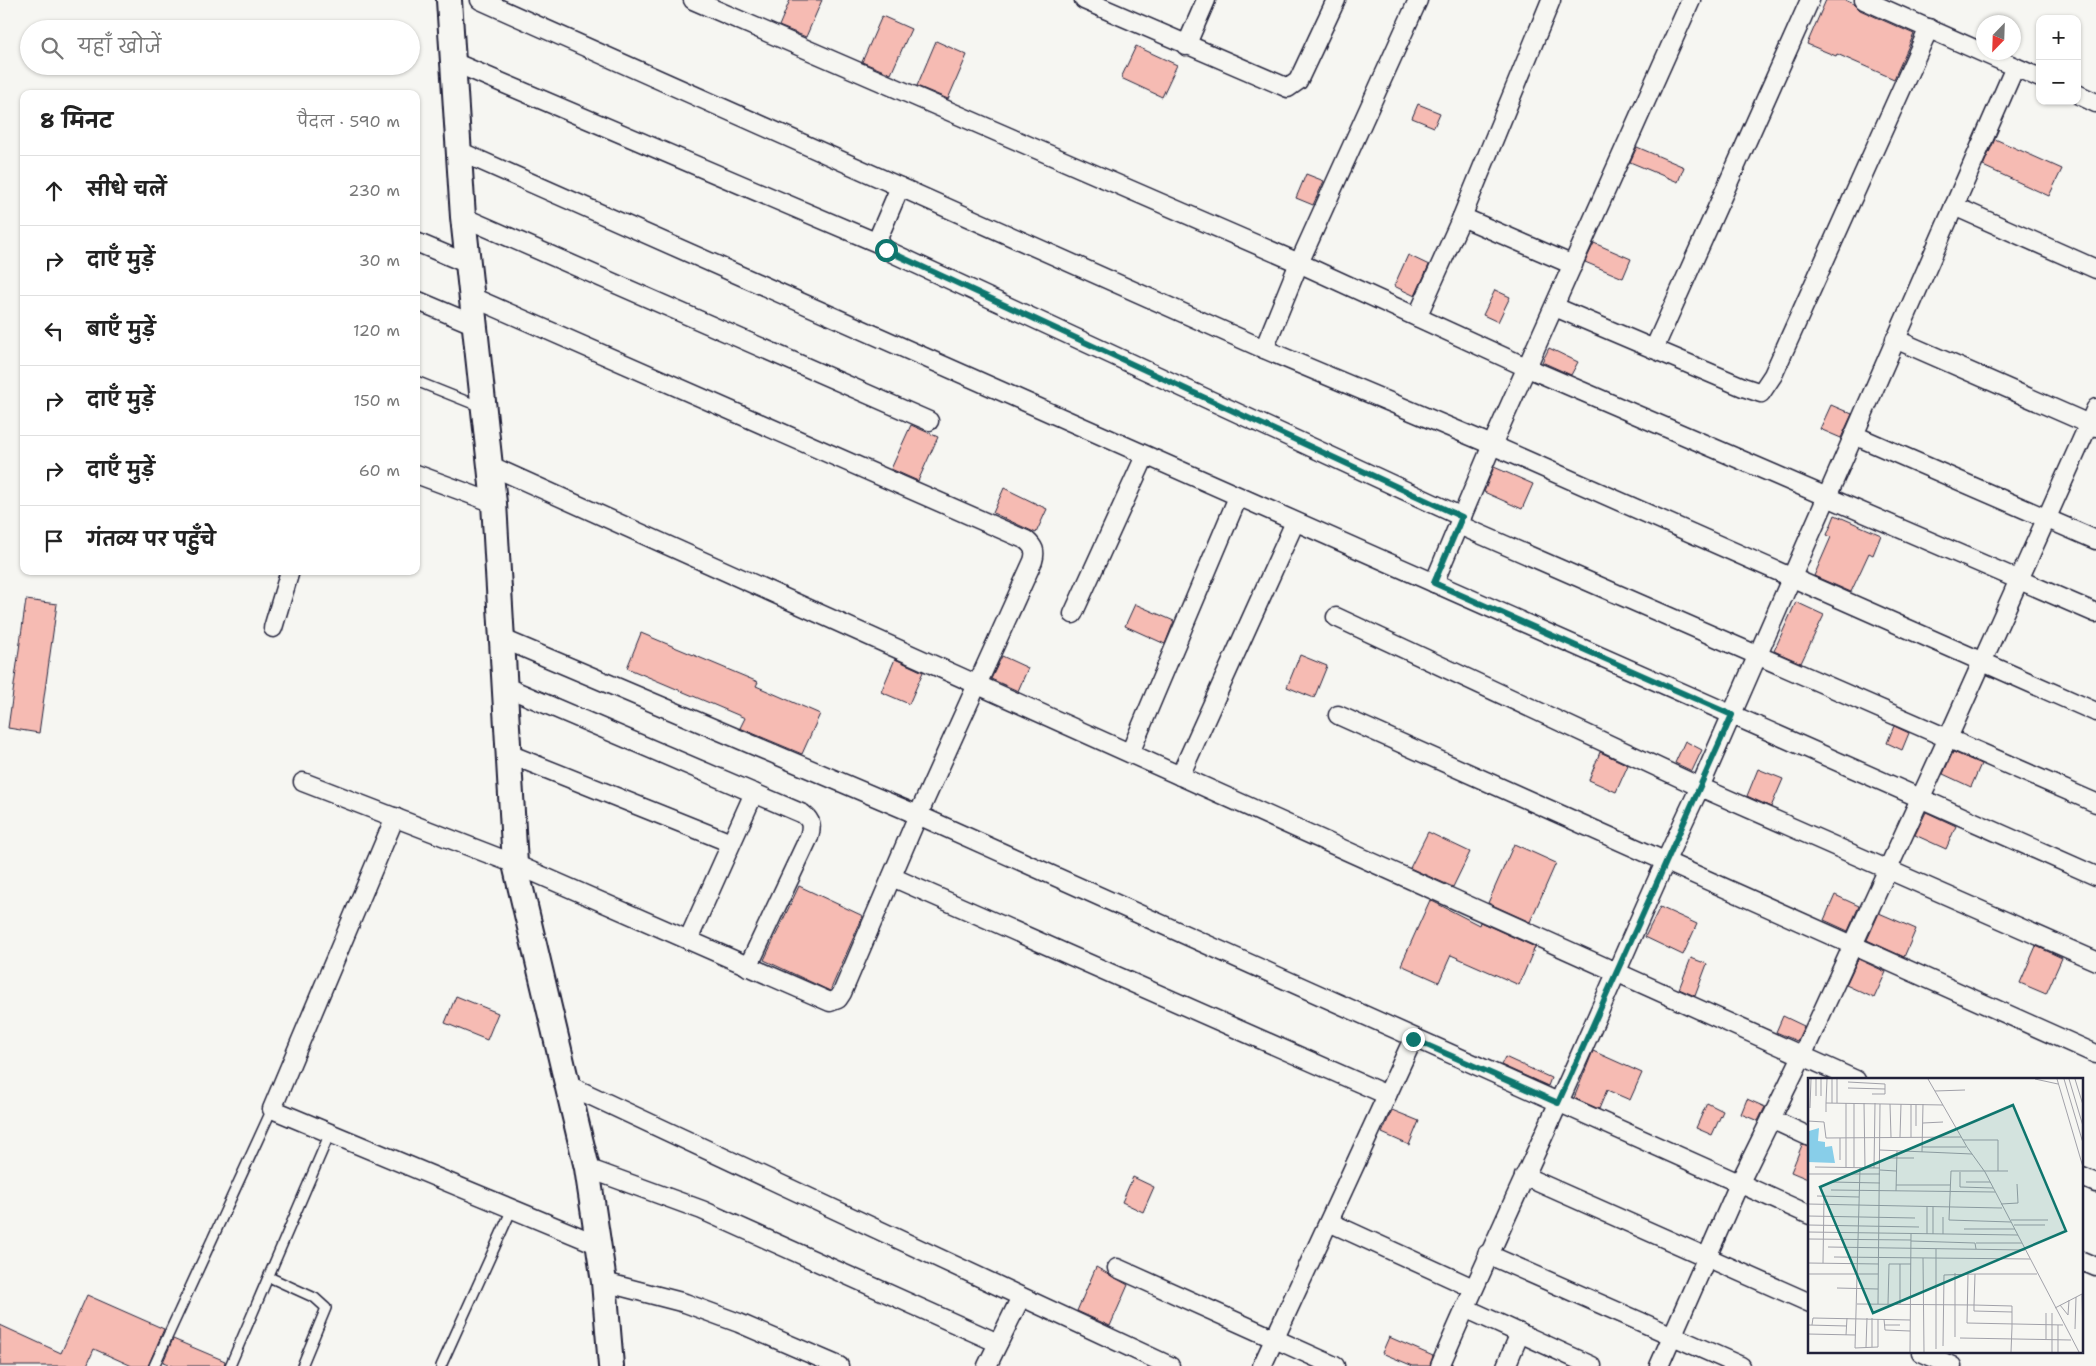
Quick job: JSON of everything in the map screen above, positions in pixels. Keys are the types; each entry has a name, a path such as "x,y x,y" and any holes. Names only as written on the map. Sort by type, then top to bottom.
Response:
{"street":[{"path":"449,0 451,61 463,217 494,502 506,687 514,864 587,1168 604,1282 611,1366"},
{"path":"480,0 1264,349 1492,445 2096,712"},
{"path":"693,0 1299,263 1528,368 1828,496 2096,614"},
{"path":"1084,0 1186,46 1288,88 1298,81 1336,0"},
{"path":"1186,46 1206,0"},
{"path":"1264,349 1299,263 1418,0"},
{"path":"1417,317 1462,218 1551,0"},
{"path":"1434,583 1492,445 1691,0"},
{"path":"1654,349 1810,0"},
{"path":"1864,0 2036,76"},
{"path":"1555,307 1754,392 1761,393 1765,390 1929,28"},
{"path":"451,61 880,244 886,250 904,259 1460,521 1758,655 2096,803"},
{"path":"1440,1366 1487,1254 1558,1103 1615,972 1732,715 2014,67"},
{"path":"2081,96 2096,103"},
{"path":"459,151 2096,876"},
{"path":"880,244 879,236 900,187"},
{"path":"1954,206 2096,269"},
{"path":"463,217 929,421"},
{"path":"1462,218 1573,265"},
{"path":"420,244 468,264"},
{"path":"304,782 514,864 830,1002 838,999 1035,553 1033,547 1026,540 472,297"},
{"path":"420,302 475,325"},
{"path":"1895,339 2092,426"},
{"path":"1659,1366 1739,1184 1802,1056 1948,738 2045,518 2092,426 2096,408"},
{"path":"1854,435 2096,540"},
{"path":"1073,614 1145,456"},
{"path":"489,465 1852,1078"},
{"path":"420,475 494,502"},
{"path":"1130,753 1238,497"},
{"path":"1180,776 1294,522"},
{"path":"273,628 289,575"},
{"path":"1336,617 1700,787 2096,961"},
{"path":"503,639 918,816 1808,1214"},
{"path":"506,687 803,814 810,820 812,826 809,837 748,967"},
{"path":"1338,715 2096,1054"},
{"path":"509,754 732,843"},
{"path":"688,940 754,793"},
{"path":"395,817 272,1109 598,1245"},
{"path":"892,877 1387,1094"},
{"path":"1262,1366 1413,1039"},
{"path":"568,1085 1170,1366"},
{"path":"1771,1119 1808,1135"},
{"path":"587,1168 702,1210 998,1343"},
{"path":"1524,1176 1808,1302"},
{"path":"2084,1179 2096,1183"},
{"path":"1329,1222 1473,1288"},
{"path":"1487,1254 1741,1366"},
{"path":"1117,1268 1335,1366"},
{"path":"604,1282 685,1303 739,1322 838,1366"},
{"path":"987,1366 1021,1297"},
{"path":"1465,1308 1592,1366"},
{"path":"1506,1366 1520,1333"},
{"path":"1925,1354 1952,1366"}],"lane":[{"path":"420,383 484,408"},
{"path":"154,1366 272,1109"},
{"path":"230,1366 330,1133"},
{"path":"442,1366 512,1209"},
{"path":"269,1277 315,1298 326,1308 302,1366"}],"building":[{"path":"790,0 822,0 806,37 779,26"},
{"path":"1826,0 1845,0 1854,4 1860,10 1914,34 1894,79 1837,54 1836,56 1807,44"},
{"path":"882,16 911,29 891,74 862,62"},
{"path":"936,41 967,55 948,99 917,86"},
{"path":"1136,46 1177,65 1162,97 1121,78"},
{"path":"1418,104 1440,113 1434,127 1412,118"},
{"path":"1995,139 2062,169 2049,196 1983,166"},
{"path":"1637,147 1684,167 1678,182 1630,162"},
{"path":"1306,174 1324,181 1313,205 1296,198"},
{"path":"1594,243 1631,259 1623,278 1585,262"},
{"path":"1408,255 1429,265 1415,296 1394,286"},
{"path":"1495,290 1510,297 1498,322 1483,315"},
{"path":"1549,348 1578,362 1571,375 1542,362"},
{"path":"1831,405 1852,414 1841,438 1820,429"},
{"path":"911,425 938,437 918,481 891,469"},
{"path":"1494,467 1533,484 1522,509 1484,492"},
{"path":"1004,488 1047,509 1036,533 993,513"},
{"path":"1835,515 1881,535 1873,555 1869,553 1851,592 1814,576 1831,537 1827,535"},
{"path":"26,600 57,604 39,733 8,728"},
{"path":"1796,602 1824,615 1801,663 1774,651"},
{"path":"1135,604 1174,621 1165,644 1125,626"},
{"path":"641,633 758,682 756,686 820,714 802,754 740,728 745,718 627,668"},
{"path":"1300,655 1327,666 1314,698 1287,687"},
{"path":"1002,656 1028,668 1018,691 991,679"},
{"path":"895,659 923,672 909,704 881,692"},
{"path":"1894,726 1909,733 1902,750 1887,743"},
{"path":"1685,741 1702,750 1692,771 1675,763"},
{"path":"1600,752 1628,765 1616,792 1589,780"},
{"path":"1953,752 1981,764 1971,787 1943,774"},
{"path":"1758,769 1783,779 1771,807 1747,796"},
{"path":"1926,812 1956,826 1946,849 1915,835"},
{"path":"1428,832 1470,852 1453,887 1410,868"},
{"path":"1514,844 1556,863 1530,922 1488,903"},
{"path":"799,886 863,916 830,991 764,960"},
{"path":"1835,895 1859,906 1848,931 1824,920"},
{"path":"1430,900 1479,925 1480,922 1535,947 1519,985 1451,955 1439,982 1401,965"},
{"path":"1660,907 1697,924 1683,955 1645,937"},
{"path":"1879,913 1916,929 1904,957 1867,940"},
{"path":"2036,946 2062,958 2046,994 2020,983"},
{"path":"1691,958 1707,964 1695,996 1679,989"},
{"path":"1858,959 1886,972 1874,998 1846,985"},
{"path":"456,996 498,1013 487,1040 445,1023"},
{"path":"1783,1016 1804,1026 1797,1041 1776,1032"},
{"path":"1593,1051 1642,1073 1630,1100 1607,1090 1599,1109 1574,1098"},
{"path":"1505,1057 1551,1078 1548,1086 1501,1065"},
{"path":"1747,1099 1765,1107 1758,1121 1741,1114"},
{"path":"1707,1103 1723,1111 1712,1135 1696,1128"},
{"path":"1392,1110 1419,1121 1409,1145 1382,1133"},
{"path":"1802,1145 1808,1146 1808,1179 1791,1172"},
{"path":"1133,1177 1154,1187 1143,1212 1122,1202"},
{"path":"1096,1267 1128,1285 1110,1326 1077,1311"},
{"path":"87,1295 164,1329 148,1366 132,1366 94,1349 87,1365 89,1366 0,1366 0,1325 61,1353"},
{"path":"1389,1337 1433,1356 1430,1366 1413,1366 1382,1353"},
{"path":"173,1339 225,1361 224,1366 173,1366 163,1362"}],"route":[{"path":"886,250 1462,517 1434,583 1732,715 1615,972 1558,1103 1413,1039"}]}
